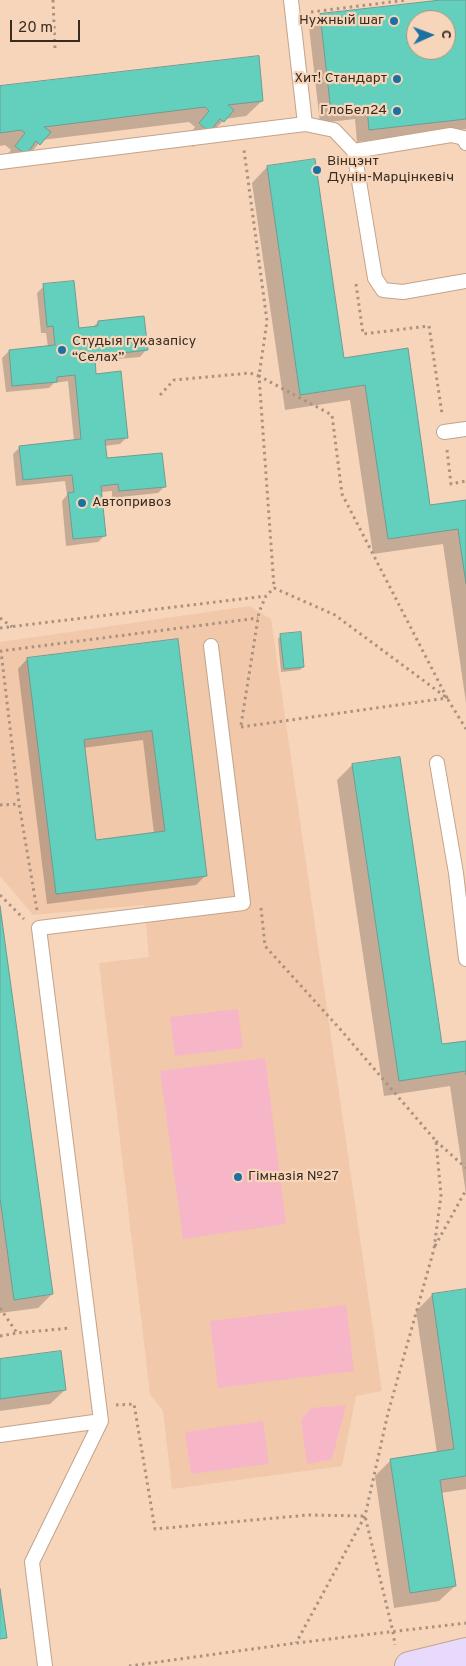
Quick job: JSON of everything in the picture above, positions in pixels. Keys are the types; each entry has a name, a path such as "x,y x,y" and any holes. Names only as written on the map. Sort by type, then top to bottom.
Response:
{"street":[{"path":"402,1658 466,1652"}],"lane":[{"path":"291,0 305,124"},
{"path":"0,162 305,124 334,130 354,151 374,278 383,290 403,292 466,281"},
{"path":"354,151 451,135 464,138 466,143"},
{"path":"444,432 466,429"},
{"path":"45,1666 32,1562 101,1421 39,928 243,903 211,646"},
{"path":"437,763 461,875 466,959"},
{"path":"0,1435 101,1421"}],"path":[{"path":"53,0 55,48"},
{"path":"309,12 407,0"},
{"path":"241,132 268,321 259,376 274,588 266,596 259,612 241,727 242,737"},
{"path":"355,276 363,334 429,326 451,484 466,481"},
{"path":"160,395 174,380 250,373 332,415 342,494 447,698 466,729"},
{"path":"274,588 335,615 447,698"},
{"path":"0,628 266,596"},
{"path":"0,618 12,627"},
{"path":"37,915 19,804 1,651 258,618"},
{"path":"241,727 447,698"},
{"path":"0,805 19,804"},
{"path":"0,895 29,924"},
{"path":"260,898 265,946 340,1029 436,1141 466,1168"},
{"path":"296,1643 365,1516 388,1413 434,1249 441,1195 436,1141"},
{"path":"434,1249 466,1190"},
{"path":"0,1308 17,1334"},
{"path":"0,1336 89,1326"},
{"path":"99,1407 134,1404 155,1529 308,1515 365,1516"},
{"path":"365,1516 402,1658"},
{"path":"129,1666 296,1643 466,1623"}],"shaded area":[{"name":"Гімназія №27","path":"250,606 271,619 382,1391 356,1396 342,1466 172,1489 163,1411 150,1394 99,963 149,957 144,905 33,915 0,876 0,642"},
{"path":"238,1009 243,1048 175,1056 170,1017"},
{"path":"265,1058 286,1224 183,1239 160,1071"},
{"path":"346,1305 354,1371 218,1388 210,1321"},
{"path":"346,1405 332,1459 307,1464 301,1420 311,1408"},
{"path":"263,1421 269,1464 191,1474 185,1432"}],"building":[{"name":"Хит! Стандарт","path":"441,0 466,0 466,119 369,130 367,108 331,112 320,14"},
{"path":"259,56 263,101 228,105 234,110 224,122 220,119 209,132 199,123 209,111 205,107 44,127 51,132 40,145 36,141 26,155 15,146 25,133 21,130 0,133 0,86"},
{"path":"315,159 344,358 408,348 430,505 466,500 466,584 458,529 388,539 365,385 300,395 267,166"},
{"path":"74,281 79,328 98,326 98,321 144,316 148,350 95,356 96,374 121,371 128,438 105,440 107,458 162,453 166,487 119,491 118,484 101,486 106,536 73,539 68,493 74,492 72,475 23,480 19,446 81,439 75,375 57,377 57,382 12,386 9,350 55,345 53,326 47,327 43,284"},
{"path":"301,632 304,667 284,669 280,634"},
{"path":"178,639 207,876 56,894 27,658","holes":["152,731 165,831 96,840 84,740"]},
{"path":"400,757 442,1044 466,1041 466,1071 399,1081 352,764"},
{"path":"0,906 53,1294 14,1300 0,1198"},
{"path":"466,1289 466,1476 440,1480 456,1586 410,1593 390,1459 454,1449 432,1294"},
{"path":"61,1351 66,1390 0,1399 0,1359"},
{"path":"0,1589 7,1638 0,1639"}],"place":[{"name":"Нужный шаг","path":"394,21"},
{"name":"Хит! Стандарт","path":"397,79"},
{"name":"ГлоБел24","path":"397,111"},
{"name":"Вінцэнт Дунін-Марцінкевіч","path":"317,170"},
{"name":"Студыя гуказапісу “Селах”","path":"62,350"},
{"name":"Автопривоз","path":"82,503"},
{"name":"Гімназія №27","path":"238,1177"}]}
